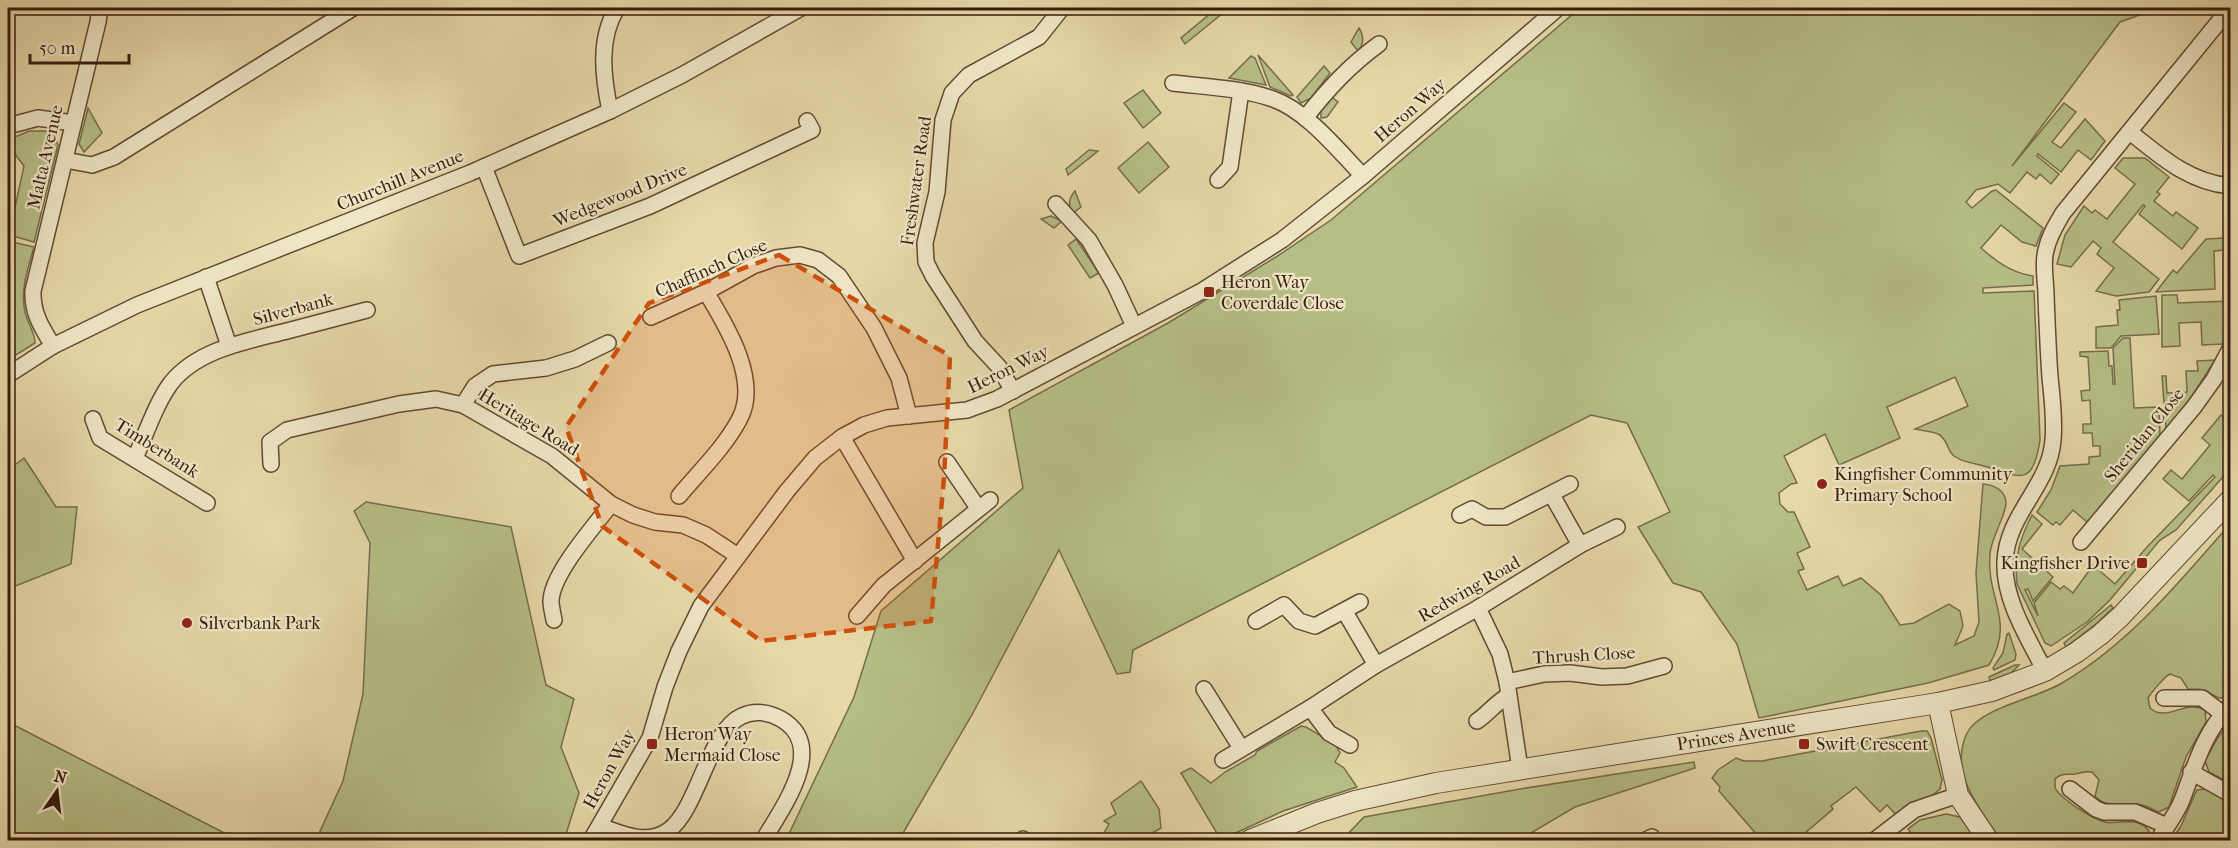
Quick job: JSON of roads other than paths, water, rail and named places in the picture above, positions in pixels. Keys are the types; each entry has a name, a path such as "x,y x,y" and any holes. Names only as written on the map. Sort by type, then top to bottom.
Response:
{"street":[{"name":"Malta Avenue","path":"53,346 39,325 32,303 33,291 100,8"},
{"path":"65,160 92,165 114,158 353,8"},
{"path":"610,111 603,67 605,39 617,8"},
{"name":"Churchill Avenue","path":"8,375 53,346 137,305 484,167 610,111 682,75 801,8"},
{"name":"Freshwater Road","path":"1012,391 996,364 975,341 933,276 926,261 925,243 937,192 943,120 952,93 969,75 1039,37 1062,8"},
{"name":"Heron Way","path":"591,840 650,738 665,687 679,651 701,606 787,491 815,458 842,437 864,425 886,418 967,410 997,399 1200,292 1257,257 1307,222 1558,8"},
{"path":"2045,671 2016,613 2005,562 2010,533 2030,494 2046,471 2053,449 2055,422 2045,251 2063,213 2230,8"},
{"path":"1305,118 1332,84 1357,60 1379,44"},
{"path":"1173,83 1241,91 1275,100 1305,118 1363,176"},
{"path":"1218,180 1230,167 1241,91"},
{"path":"8,126 38,118 73,123"},
{"name":"Wedgewood Drive","path":"484,167 519,256 650,206 700,183 812,130 807,121"},
{"path":"2130,132 2174,167 2204,181 2230,186"},
{"path":"1056,204 1089,240 1115,285 1134,327"},
{"name":"Chaffinch Close","path":"651,317 706,292 753,266 776,258 800,255 818,260 839,276 873,328 899,378 909,416"},
{"path":"206,277 229,346"},
{"path":"679,496 741,418 746,394 741,357 722,317 706,292"},
{"name":"Silverbank","path":"135,458 163,396 183,371 229,346 367,310"},
{"path":"463,405 475,386 493,374 546,368 575,359 608,343"},
{"name":"Sheridan Close","path":"2082,542 2194,407 2214,380 2230,350"},
{"name":"Heritage Road","path":"271,464 270,442 286,430 399,404 436,399 463,405 517,434 552,456 611,504 633,515 655,522 683,525 738,556"},
{"name":"Timberbank","path":"93,419 100,438 207,503"},
{"path":"842,437 915,561"},
{"path":"857,616 884,585 984,504 946,462"},
{"path":"1460,515 1472,509 1486,517 1505,517 1570,484"},
{"path":"1552,495 1580,545"},
{"name":"Princes Avenue","path":"1250,840 1308,816 1354,801 1436,783 1938,703 1992,690 2045,671 2077,652 2114,623 2230,500"},
{"path":"554,620 551,601 557,582 571,558 611,504"},
{"name":"Redwing Road","path":"1223,760 1376,665 1478,608 1580,545 1617,527"},
{"path":"1256,621 1284,605 1299,621 1315,626 1360,602"},
{"path":"1478,608 1500,654 1520,769"},
{"path":"1345,612 1376,665"},
{"name":"Thrush Close","path":"1507,689 1544,674 1628,676 1664,666"},
{"path":"1204,689 1241,748"},
{"path":"1477,721 1485,716 1507,689"},
{"path":"2158,840 2182,801 2191,772 2206,738 2227,710 2202,698 2163,698"},
{"path":"1938,703 1958,795 1988,840"},
{"path":"1310,708 1329,733 1350,745"},
{"path":"600,826 632,837 654,838 671,829 683,813 727,727 741,716 757,712 774,715 787,723 796,733 802,748 802,762 796,782 764,839"},
{"path":"2191,772 2230,794"},
{"path":"2070,789 2096,809 2112,813 2135,812 2167,826"},
{"path":"1875,840 1914,810 1958,795"}],"place":[{"name":"Heron Way Coverdale Close","path":"1209,292"},
{"name":"Kingfisher Community Primary School","path":"1822,484"},
{"name":"Kingfisher Drive","path":"2142,563"},
{"name":"Silverbank Park","path":"187,623"},
{"name":"Heron Way Mermaid Close","path":"652,744"},
{"name":"Swift Crescent","path":"1804,744"}]}
